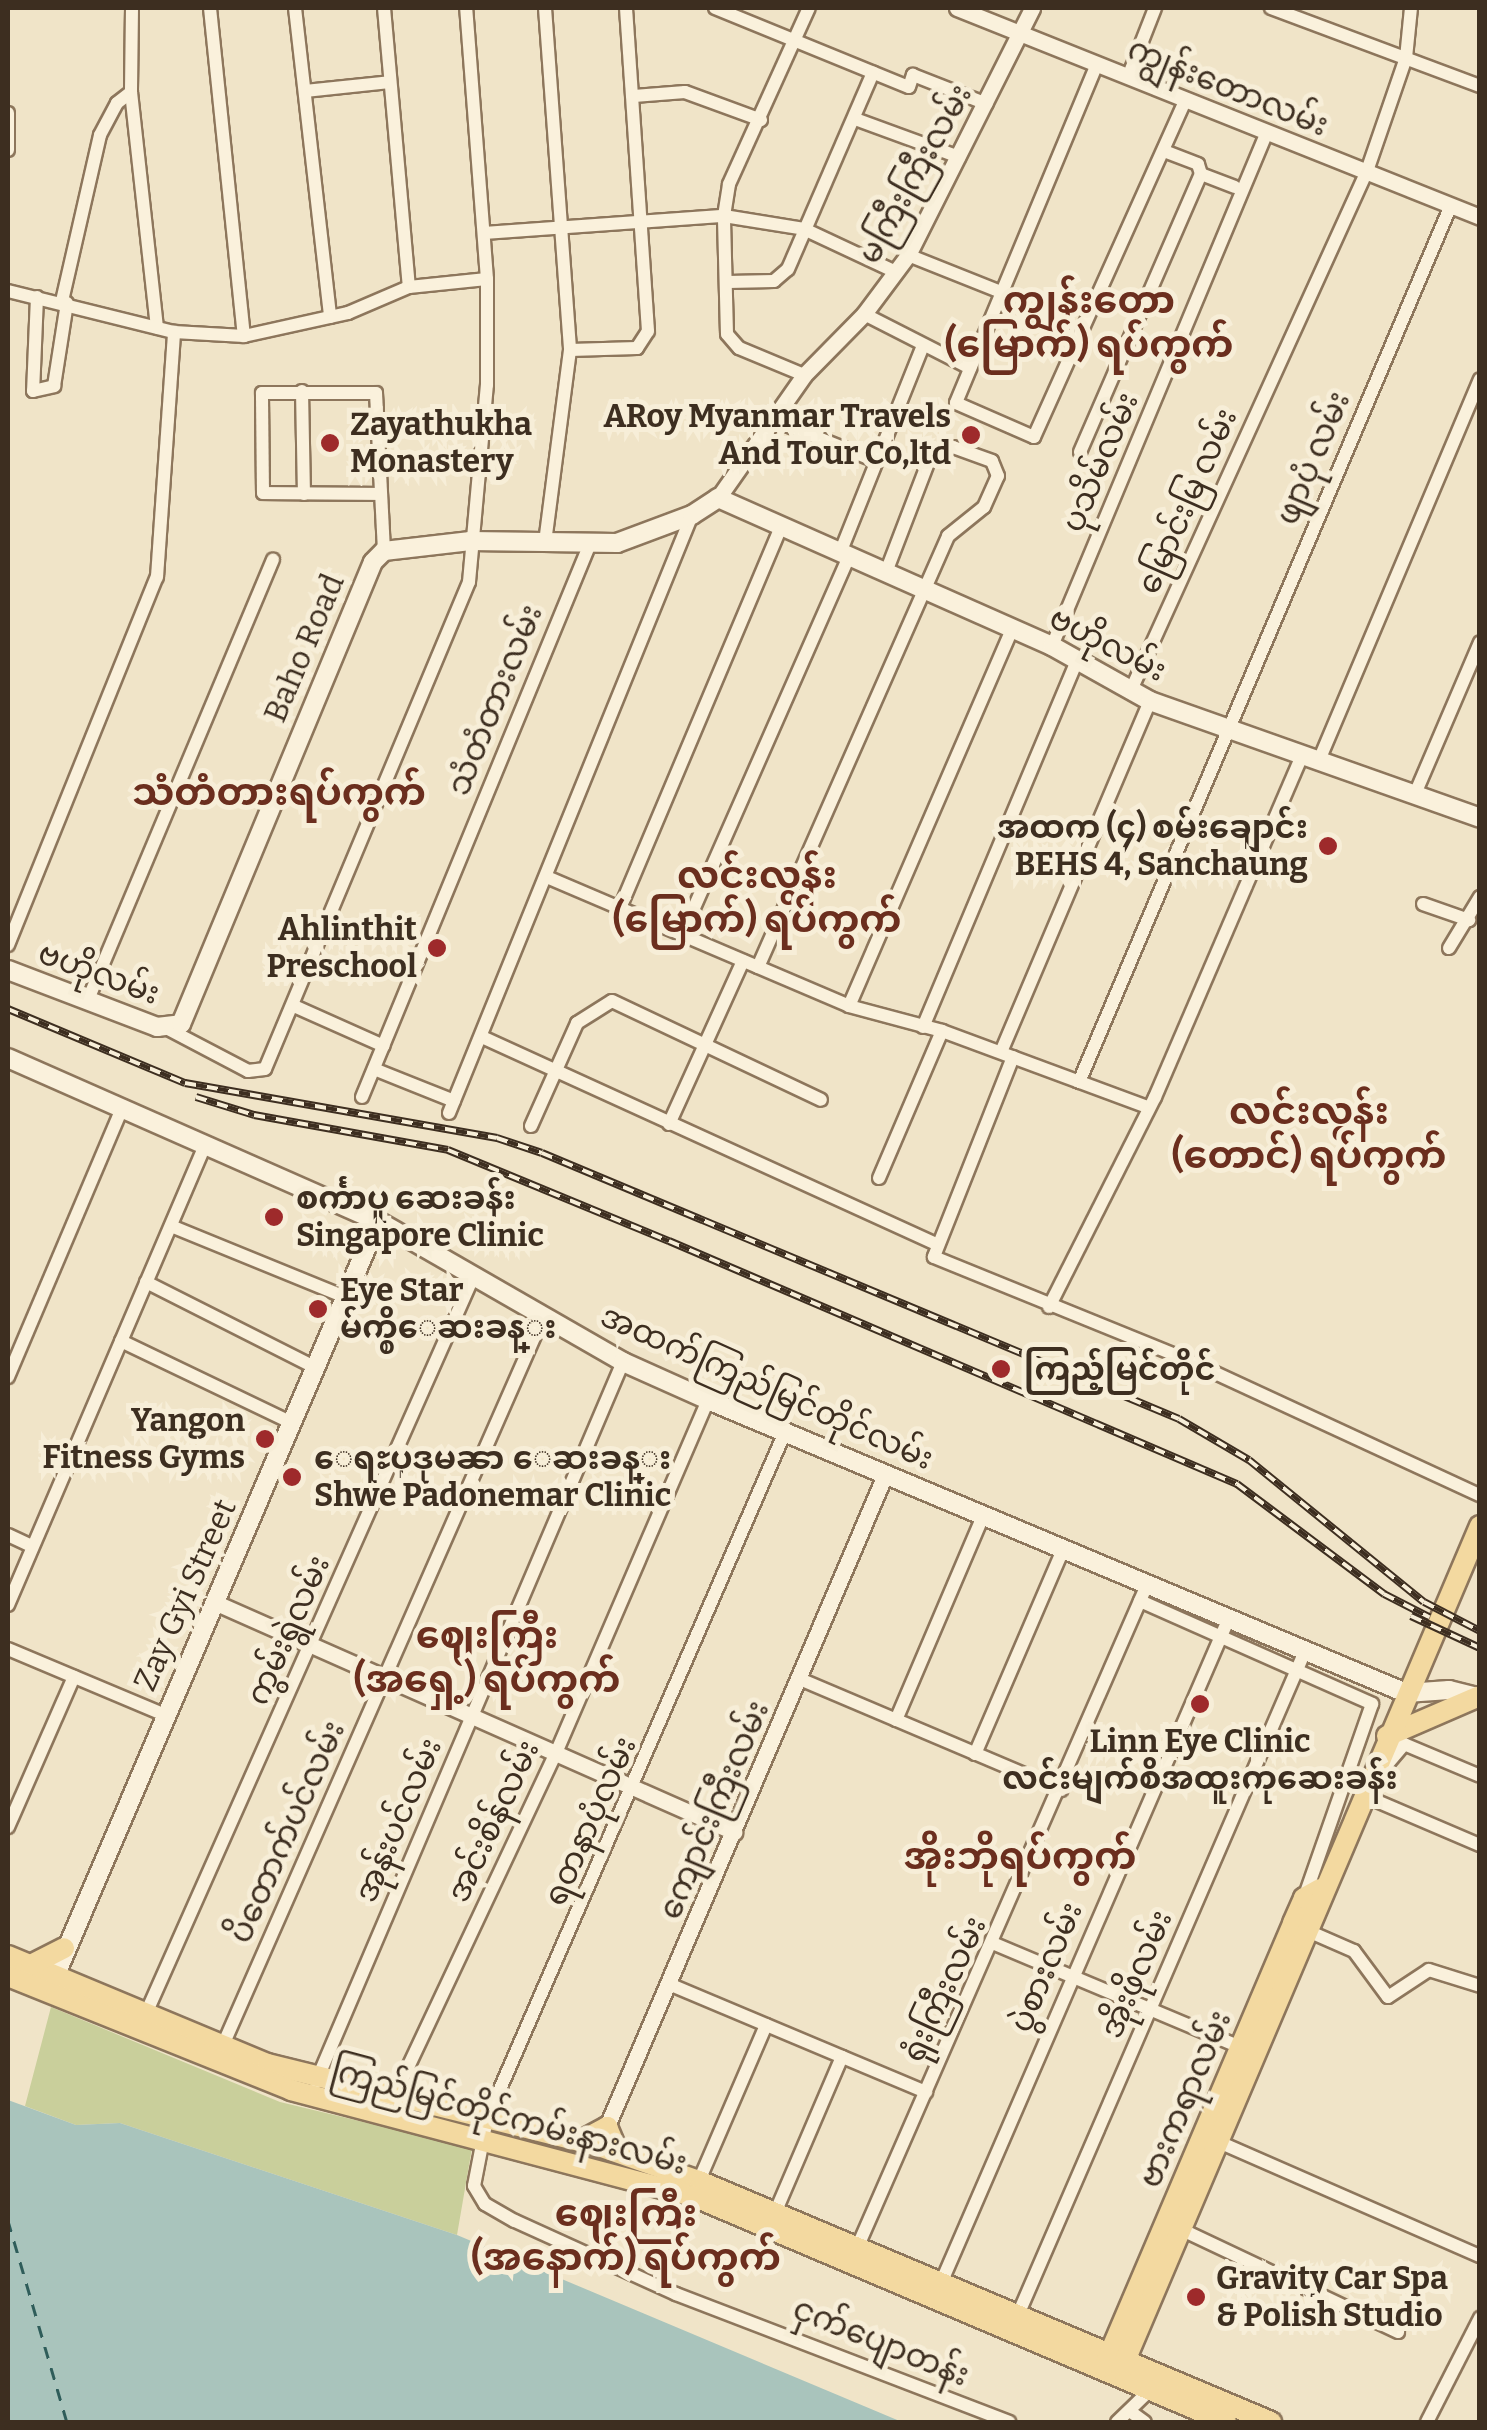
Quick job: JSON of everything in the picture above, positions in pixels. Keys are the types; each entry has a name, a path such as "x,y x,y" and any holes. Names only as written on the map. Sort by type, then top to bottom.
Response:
{"main road":[{"name":"ဗဟိုလမ်း","path":"718,498 1052,646 1150,701 1225,732 1311,757 1480,818"},
{"name":"Baho Road","path":"170,1030 181,1024 373,562 384,551 470,541 589,546 617,543 692,515 718,498"},
{"name":"ဗဟိုလမ်း","path":"8,970 170,1030"},
{"name":"အထက်ကြည်မြင်တိုင်လမ်း","path":"8,1058 378,1221 623,1362 1062,1550 1143,1593 1301,1660 1406,1693"},
{"name":"Zay Gyi Street","path":"63,1950 378,1221"},
{"name":"ဗားကရာလမ်း","path":"1114,2357 1312,1894 1396,1740 1406,1693 1480,1526"},
{"path":"1406,1693 1448,1690 1478,1697"},
{"path":"1396,1740 1478,1697"},
{"name":"ဗားကရာလမ်း","path":"1247,2050 1308,1931 1312,1894"},
{"path":"17,1965 63,1950 58,1983"},
{"name":"ကြည်မြင်တိုင်ကမ်းနားလမ်း","path":"17,1965 224,2043 315,2088 394,2097 486,2129"},
{"name":"ကြည်မြင်တိုင်ကမ်းနားလမ်း","path":"145,2016 315,2088 486,2129 599,2146 937,2291 1114,2357 1149,2381 1226,2422"},
{"path":"599,2146 696,2188 775,2213 858,2248 937,2291 1016,2317 1114,2357 1149,2381 1271,2422"}],"street":[{"path":"132,8 131,92 158,328"},
{"path":"210,8 244,336"},
{"path":"296,8 330,317"},
{"path":"384,8 409,287"},
{"path":"170,1030 258,1072 294,1006 469,582 486,385 488,279 466,8"},
{"path":"545,8 570,350 545,542"},
{"path":"570,350 646,343 643,220 626,8"},
{"path":"715,8 908,88 913,75 987,104"},
{"path":"804,375 732,342 724,216 729,184 762,120 809,8"},
{"name":"ကျွန်းတောလမ်း","path":"957,8 1480,217"},
{"name":"မကြီးကြီးလမ်း","path":"718,498 804,375 864,314 908,255 1032,8"},
{"path":"1128,77 1154,8"},
{"path":"1271,8 1480,86"},
{"name":"မြောင်းမြ လမ်း","path":"1131,690 1366,171 1406,58 1411,8"},
{"path":"1097,64 956,404 1037,436 1185,100"},
{"path":"728,282 774,281 788,269 874,74"},
{"path":"305,91 390,82"},
{"path":"37,297 29,384 34,391 54,386 64,302 100,135 117,103 131,92"},
{"path":"634,96 685,92 762,120"},
{"path":"8,113 8,150"},
{"path":"856,119 959,157"},
{"name":"ပုသိမ်လမ်း","path":"1052,646 1267,132"},
{"path":"1080,452 1201,174 1198,164 1164,151"},
{"path":"1201,174 1235,187"},
{"name":"ဖျာပုံ လမ်း","path":"1080,1082 1450,205"},
{"path":"484,232 724,216 804,229 896,272"},
{"path":"908,255 1002,292"},
{"path":"8,292 64,302 174,332 244,336 330,317 409,287 488,279"},
{"path":"864,314 970,368"},
{"path":"8,945 157,577 174,332"},
{"path":"682,935 844,555 876,461 923,346"},
{"path":"1049,1307 1311,757 1480,379"},
{"path":"302,391 304,494"},
{"path":"381,494 304,494 260,489 262,393 376,392 384,551"},
{"path":"771,420 876,461"},
{"path":"758,967 948,536 984,507 998,476 992,461 953,447 930,456 886,572"},
{"path":"374,1069 452,1107 692,515"},
{"path":"620,908 781,527"},
{"name":"သံတံတားလမ်း","path":"362,1096 589,546"},
{"path":"87,1002 273,560"},
{"path":"849,1006 1012,629"},
{"path":"1415,794 1480,642"},
{"path":"923,1027 1076,661"},
{"path":"935,1250 1008,1054 1150,701"},
{"path":"547,878 849,1006 942,1031 1147,1107"},
{"path":"1449,948 1480,897"},
{"path":"1424,904 1469,920"},
{"path":"669,1124 743,961"},
{"path":"531,1126 577,1023 612,1001 821,1100"},
{"path":"294,1006 384,1046"},
{"path":"879,1178 942,1031"},
{"path":"482,1037 1049,1307 1185,1359 1480,1495"},
{"path":"8,1376 124,1106"},
{"path":"8,1605 206,1142"},
{"path":"171,1226 346,1297"},
{"name":"ကွမ်းရွဲလမ်း","path":"145,2016 474,1275"},
{"path":"146,1282 316,1368"},
{"name":"ပိတောက်ပင်လမ်း","path":"224,2043 544,1316"},
{"path":"120,1340 292,1422"},
{"name":"အုန်းပင်လမ်း","path":"315,2088 623,1362"},
{"name":"အင်းစိန်လမ်း","path":"394,2097 556,1753 708,1400"},
{"name":"ရတနာပုံလမ်း","path":"486,2129 636,1788 785,1432"},
{"name":"ကျောင်းကြီးလမ်း","path":"599,2146 885,1474"},
{"path":"896,1720 983,1516"},
{"path":"8,1535 32,1546"},
{"path":"975,1754 1062,1550"},
{"name":"ရုံးကြီးလမ်း","path":"858,2248 996,1944 1143,1593"},
{"path":"214,1602 734,1832"},
{"name":"ပွဲစားလမ်း","path":"937,2291 1225,1627"},
{"path":"8,1649 165,1715"},
{"path":"1301,1660 1366,1698 1373,1709 1312,1894"},
{"name":"အိုးဖိုလမ်း","path":"1016,2317 1301,1660"},
{"path":"8,1827 74,1677"},
{"path":"800,1679 1060,1790"},
{"path":"1338,1848 1356,1837 1396,1740 1480,1776"},
{"path":"1372,1799 1480,1845"},
{"path":"1308,1931 1354,1951 1388,1997 1429,1970 1480,1986"},
{"path":"996,1944 1247,2050"},
{"path":"669,1984 926,2092"},
{"path":"696,2188 766,2025"},
{"path":"775,2213 842,2058"},
{"name":"ငှက်ပျောတန်း","path":"486,2129 474,2186 484,2204 676,2294 1009,2422"},
{"path":"1210,2138 1480,2256"},
{"path":"1173,2226 1398,2332"},
{"path":"1427,2422 1480,2318"},
{"path":"1116,2422 1130,2412 1149,2381"},
{"path":"1130,2412 1145,2422"}],"green space":[{"path":"51,2007 280,2102 472,2148 457,2235 120,2123 76,2125 25,2106"}],"water":[{"path":"8,2100 76,2125 120,2123 457,2235 902,2422 8,2422"}],"ferry route":[{"path":"8,2220 67,2422"}],"railway":[{"path":"8,1009 185,1083 497,1138 542,1153 1179,1419 1249,1460 1424,1602 1480,1631"},
{"path":"196,1097 254,1115 448,1150 669,1241 1237,1484 1384,1594 1429,1617"},
{"path":"1411,1616 1480,1648"}],"place":[{"name":"ARoy Myanmar Travels And Tour Co,ltd","path":"971,435"},
{"name":"Zayathukha Monastery","path":"330,443"},
{"name":"အထက (၄) စမ်းချောင်း BEHS 4, Sanchaung","path":"1328,846"},
{"name":"Ahlinthit Preschool","path":"437,948"},
{"name":"စင်္ကာပူ ဆေးခန်း Singapore Clinic","path":"274,1217"},
{"name":"Eye Star မ်က္စိေဆးခန္း","path":"318,1309"},
{"name":"ကြည့်မြင်တိုင်","path":"1001,1369"},
{"name":"Yangon Fitness Gyms","path":"265,1439"},
{"name":"ေရႊပုဒုမၼာ ေဆးခန္း Shwe Padonemar Clinic","path":"292,1477"},
{"name":"Linn Eye Clinic လင်းမျက်စိအထူးကုဆေးခန်း","path":"1200,1704"},
{"name":"Gravity Car Spa & Polish Studio","path":"1196,2297"}],"district":[{"name":"ကျွန်းတော (မြောက်) ရပ်ကွက်","path":"1089,323"},
{"name":"သံတံတားရပ်ကွက်","path":"279,793"},
{"name":"လင်းလွန်း (မြောက်) ရပ်ကွက်","path":"757,898"},
{"name":"လင်းလွန်း (တောင်) ရပ်ကွက်","path":"1309,1134"},
{"name":"ဈေးကြီး (အရှေ့) ရပ်ကွက်","path":"487,1658"},
{"name":"အိုးဘိုရပ်ကွက်","path":"1020,1857"},
{"name":"ဈေးကြီး (အနောက်) ရပ်ကွက်","path":"626,2236"}]}
